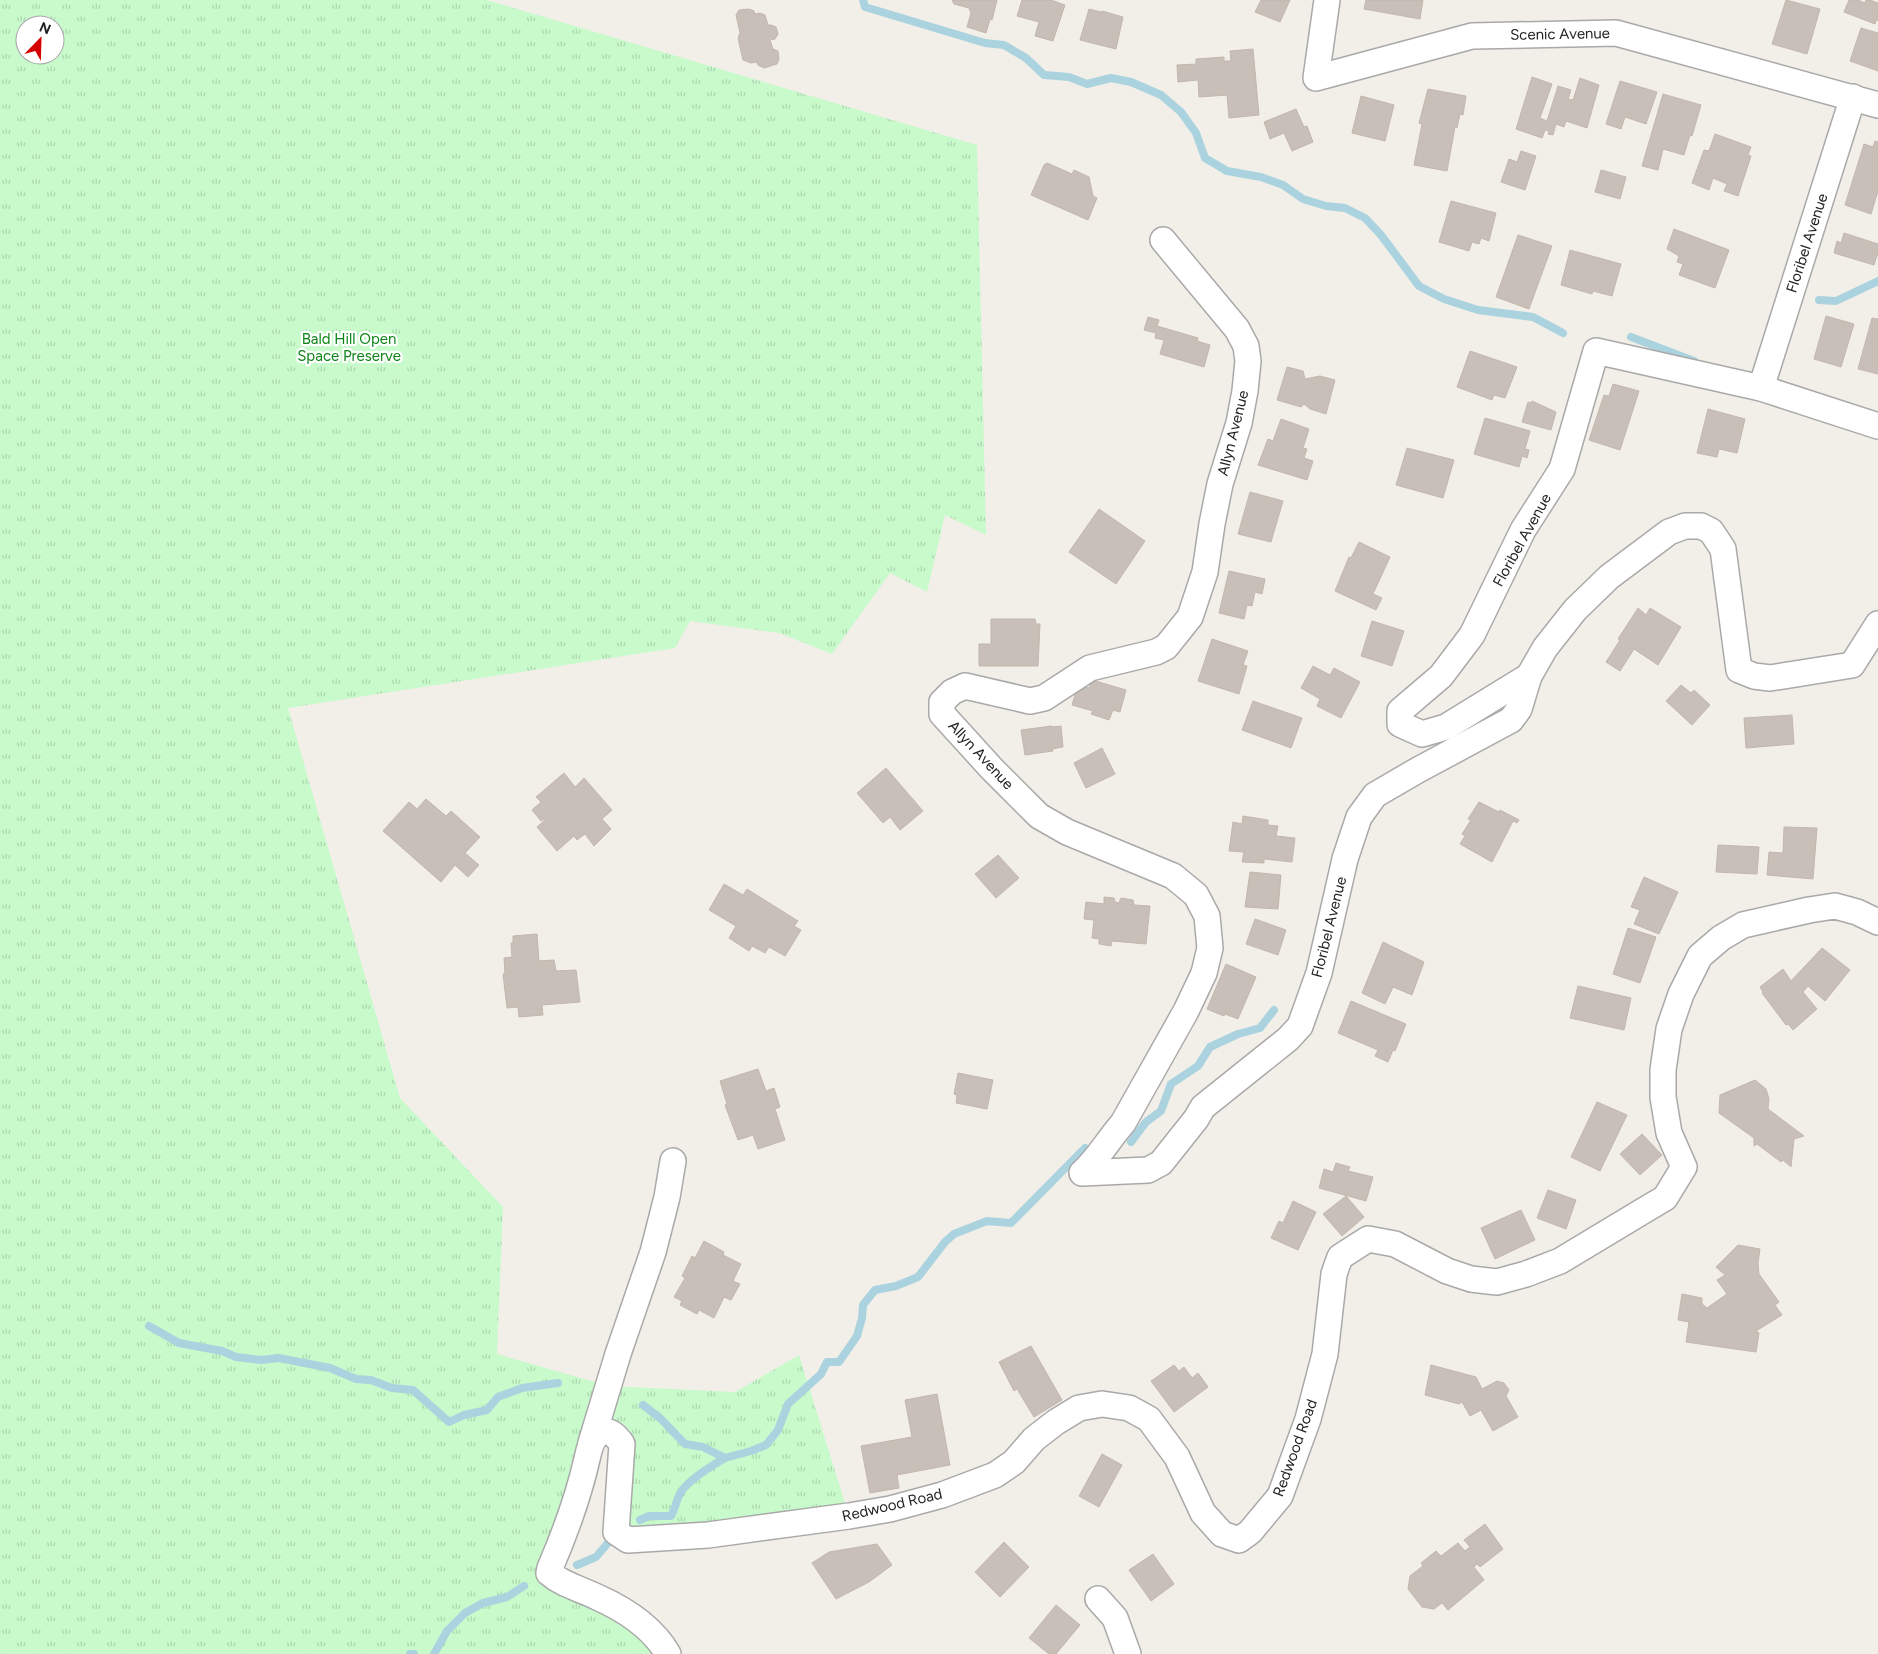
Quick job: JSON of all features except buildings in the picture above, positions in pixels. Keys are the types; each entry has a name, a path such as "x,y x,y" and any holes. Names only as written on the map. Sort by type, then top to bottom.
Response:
{"street":[{"name":"Scenic Avenue","path":"1327,0 1316,78 1472,36 1616,33 1878,105"},
{"name":"Floribel Avenue","path":"1761,388 1853,97"},
{"name":"Allyn Avenue","path":"1118,1171 1082,1173 1094,1162 1111,1136 1123,1123 1186,1011 1204,974 1210,948 1207,916 1196,895 1173,876 1067,832 1039,816 992,769 942,714 942,702 952,692 965,686 1030,701 1044,698 1090,668 1156,652 1166,647 1190,618 1205,572 1220,484 1239,423 1248,361 1246,346 1237,329 1163,240"},
{"name":"Floribel Avenue","path":"1529,676 1446,727 1422,734 1400,724 1400,711 1441,676 1472,635 1523,530 1562,469 1596,351 1761,388 1878,426"},
{"name":"Floribel Avenue","path":"1118,1171 1148,1170 1161,1163 1196,1119 1203,1107 1288,1040 1300,1026 1319,972 1345,859 1359,817 1375,796 1418,770 1511,720 1520,709 1529,676 1545,648 1569,618 1609,577 1669,532 1685,526 1701,526 1711,531 1723,549 1739,670 1754,676 1770,678 1852,665 1878,624"},
{"name":"Redwood Road","path":"591,1443 599,1434 606,1432 616,1436 622,1444 616,1532 628,1540 700,1535 850,1516 890,1509 942,1495 996,1476 1014,1462 1034,1439 1056,1422 1079,1408 1102,1404 1129,1408 1149,1419 1177,1458 1202,1513 1222,1534 1238,1540 1250,1532 1280,1496 1308,1419 1325,1354 1334,1274 1340,1257 1368,1239 1395,1244 1446,1271 1471,1279 1496,1282 1526,1274 1560,1261 1665,1198 1684,1167 1669,1133 1663,1097 1663,1070 1669,1029 1681,994 1700,956 1721,938 1743,925 1818,909 1835,906 1857,912 1878,922"},
{"path":"668,1654 663,1645 623,1610 558,1580 549,1573 577,1499 591,1443 618,1354 653,1252 667,1197 673,1160"},
{"path":"1098,1599 1115,1618 1128,1649 1128,1654"}],"green space":[{"name":"Bald Hill Open Space Preserve","path":"0,0 487,0 977,145 986,535 945,515 927,592 890,573 832,654 779,633 690,621 675,648 288,708 400,1098 503,1207 497,1354 609,1386 735,1392 799,1355 849,1516 628,1540 622,1444 606,1432 550,1568 664,1654 0,1654"}],"waterway":[{"path":"863,0 865,7 985,43 1004,45 1026,58 1044,75 1069,77 1087,84 1111,78 1131,82 1161,95 1181,112 1196,133 1205,158 1227,171 1261,177 1283,185 1303,199 1326,206 1345,208 1365,218 1381,235 1419,286 1444,299 1478,310 1533,317 1563,333"},
{"path":"1819,300 1836,301 1878,281"},
{"path":"1631,337 1694,361"},
{"path":"1131,1142 1146,1122 1161,1111 1171,1084 1198,1066 1210,1047 1238,1034 1260,1028 1274,1010"},
{"path":"643,1405 660,1418 685,1444 703,1447 725,1458 766,1445 778,1430 788,1404 821,1374 827,1362 839,1362 857,1336 863,1305 875,1290 896,1286 918,1277 945,1242 954,1234 987,1221 1011,1223 1085,1148"},
{"path":"149,1326 179,1343 222,1351 236,1357 261,1360 279,1358 330,1368 356,1379 371,1380 392,1388 413,1390 449,1422 464,1415 487,1410 498,1397 522,1388 558,1383"},
{"path":"640,1520 649,1516 671,1516 684,1488 698,1475 725,1458"},
{"path":"577,1565 596,1557 608,1543 618,1540"},
{"path":"434,1654 447,1631 465,1613 483,1603 507,1597 524,1586"}]}
